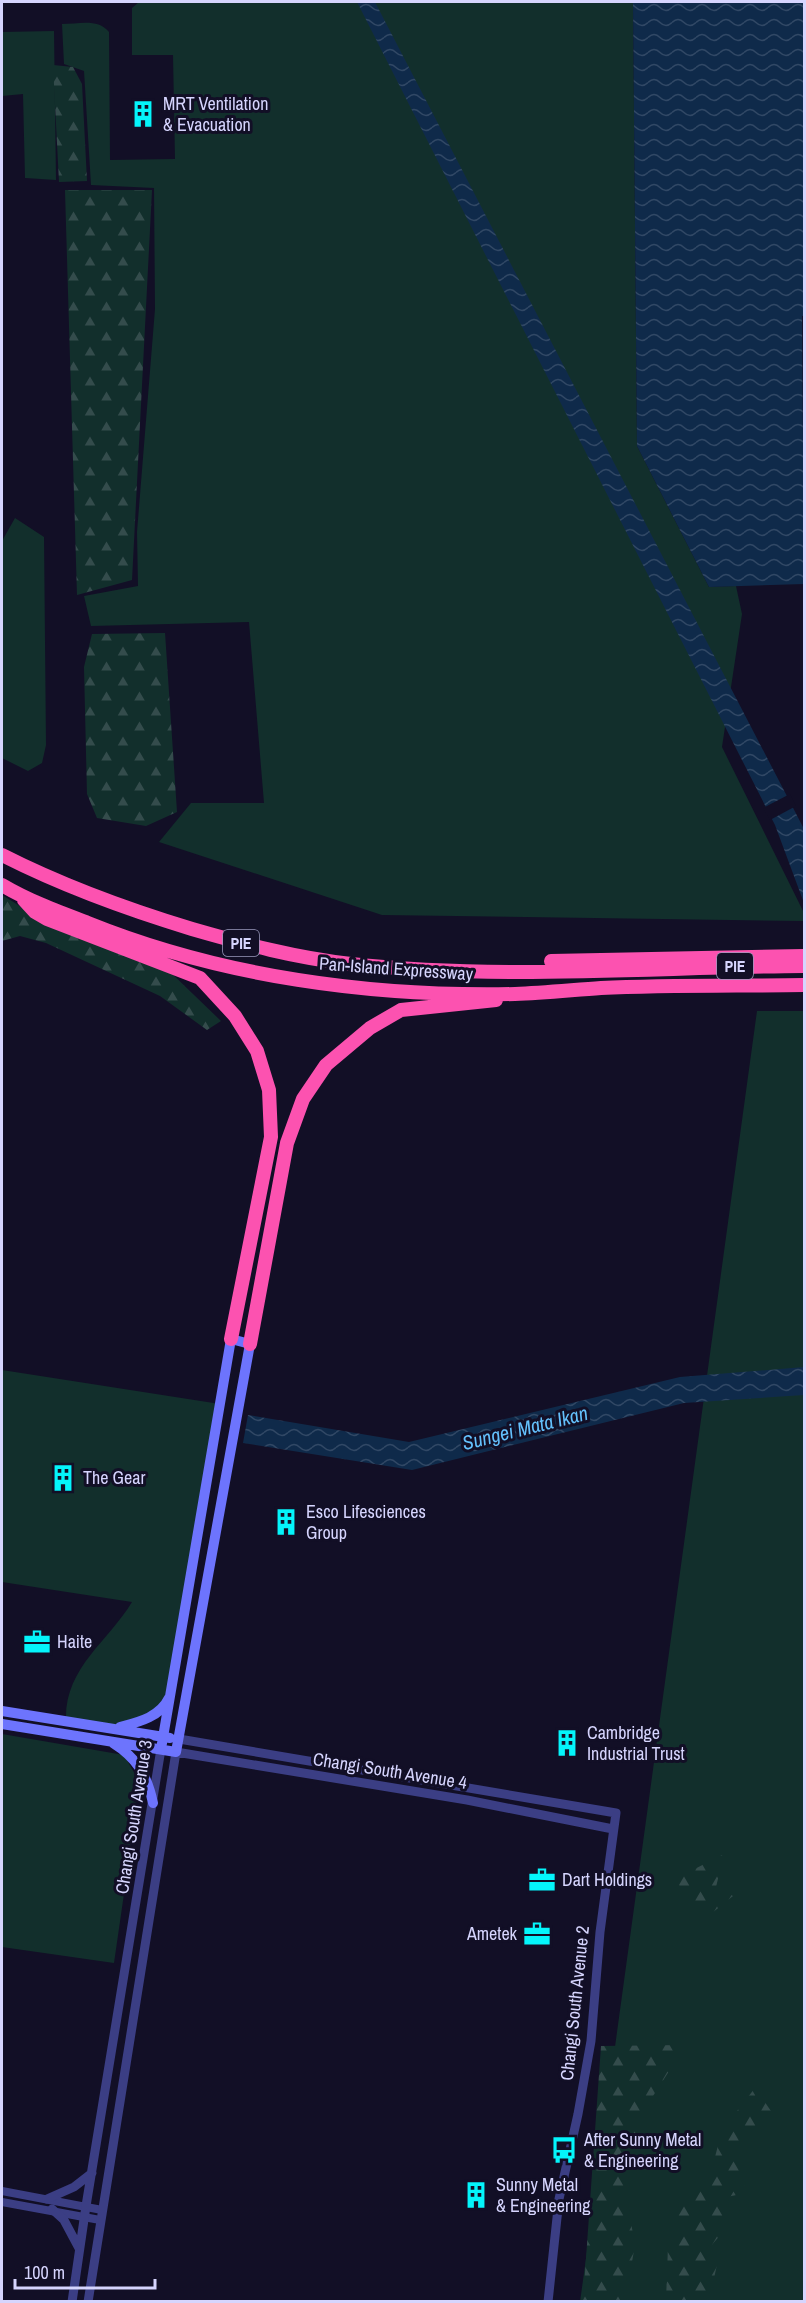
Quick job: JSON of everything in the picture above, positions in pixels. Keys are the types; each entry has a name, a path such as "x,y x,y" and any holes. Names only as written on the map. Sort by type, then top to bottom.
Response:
{"highway":[{"name":"Pan-Island Expressway","path":"2,855 141,914 259,949 350,964 441,969"},
{"name":"Pan-Island Expressway","path":"2,885 21,896 124,938 214,965 315,982 385,989 514,994 602,988 804,986"},
{"path":"21,896 35,912 47,919 200,978 235,1016 257,1051 269,1090 271,1137 231,1339"},
{"path":"441,969 553,961 804,956"},
{"name":"PIE","path":"441,969 804,966"},
{"path":"250,1344 287,1143 303,1099 326,1065 369,1028 401,1010 494,1001 514,994"}],"main road":[{"path":"231,1339 250,1344"},
{"name":"Changi South Avenue 3","path":"161,1749 231,1339"},
{"name":"Changi South Avenue 3","path":"177,1752 250,1344"},
{"path":"117,1728 157,1713 166,1704 172,1689"},
{"name":"Changi South Avenue 4","path":"2,1711 179,1739"},
{"name":"Changi South Avenue 4","path":"2,1724 177,1752"},
{"path":"110,1741 138,1762 145,1774 153,1803"}],"street":[{"name":"Changi South Avenue 4","path":"179,1739 616,1813"},
{"name":"Changi South Avenue 3","path":"72,2301 161,1749"},
{"name":"Changi South Avenue 4","path":"177,1752 467,1800 613,1829"},
{"name":"Changi South Avenue 3","path":"88,2301 177,1752"},
{"name":"Changi South Avenue 2","path":"548,2301 559,2199 591,2041 600,1932 616,1813"},
{"path":"47,2199 74,2187 92,2173"},
{"path":"2,2191 86,2206 101,2215"},
{"path":"2,2202 85,2217 101,2215"},
{"path":"51,2210 64,2220 79,2248"}],"green space":[{"path":"139,2 633,2 637,446 709,587 736,586 742,614 722,747 804,913 804,921 382,915 159,842 191,803 264,803 249,622 91,626 84,596 138,586 137,532 155,309 154,188 91,185 84,71 64,64 62,24 94,23 109,32 110,160 175,159 173,55 132,55 132,8"},
{"path":"54,31 56,180 25,178 23,94 2,96 2,32"},
{"path":"53,65 73,67 82,84 87,181 59,182"},
{"path":"65,190 152,190 132,580 77,595"},
{"path":"15,518 44,537 46,745 42,763 28,771 2,758 2,541"},
{"path":"165,633 177,812 146,826 97,818 87,794 84,667 92,634"},
{"path":"2,895 47,923 166,968 221,1021 207,1030 160,996 46,943 20,936 2,941"},
{"path":"757,1011 804,1011 804,2301 580,2302"},
{"path":"2,1370 220,1404 166,1704 117,1728 66,1721 67,1702 72,1686 89,1657 132,1602 2,1582"},
{"path":"2,1734 124,1755 140,1783 114,1963 2,1947"},
{"path":"724,1854 716,1887 733,1896 712,1913 685,1904 677,1878"},
{"path":"686,2045 653,2096 623,2178 635,2245 625,2301 583,2301 601,2046"},
{"path":"755,2088 773,2114 738,2146 746,2193 717,2199 728,2226 704,2254 718,2260 709,2301 666,2301 668,2246 681,2206 708,2184 722,2130"}],"water":[{"path":"357,2 375,2 804,829 804,903 775,825"},
{"path":"633,2 804,2 804,316 802,316 804,584 709,587 637,446"},
{"name":"Sungei Mata Ikan","path":"804,1367 804,1395 684,1403 412,1470 243,1443 248,1415 409,1442 680,1377"}],"pier":[{"path":"790,794 796,806 770,820 763,808"}],"place":[{"name":"MRT Ventilation & Evacuation","path":"143,114"},
{"name":"The Gear","path":"63,1478"},
{"name":"Esco Lifesciences Group","path":"286,1522"},
{"name":"Haite","path":"37,1642"},
{"name":"Cambridge Industrial Trust","path":"567,1743"},
{"name":"Dart Holdings","path":"542,1880"},
{"name":"Ametek","path":"537,1934"},
{"name":"After Sunny Metal & Engineering","path":"564,2150"},
{"name":"Sunny Metal & Engineering","path":"476,2195"}]}
